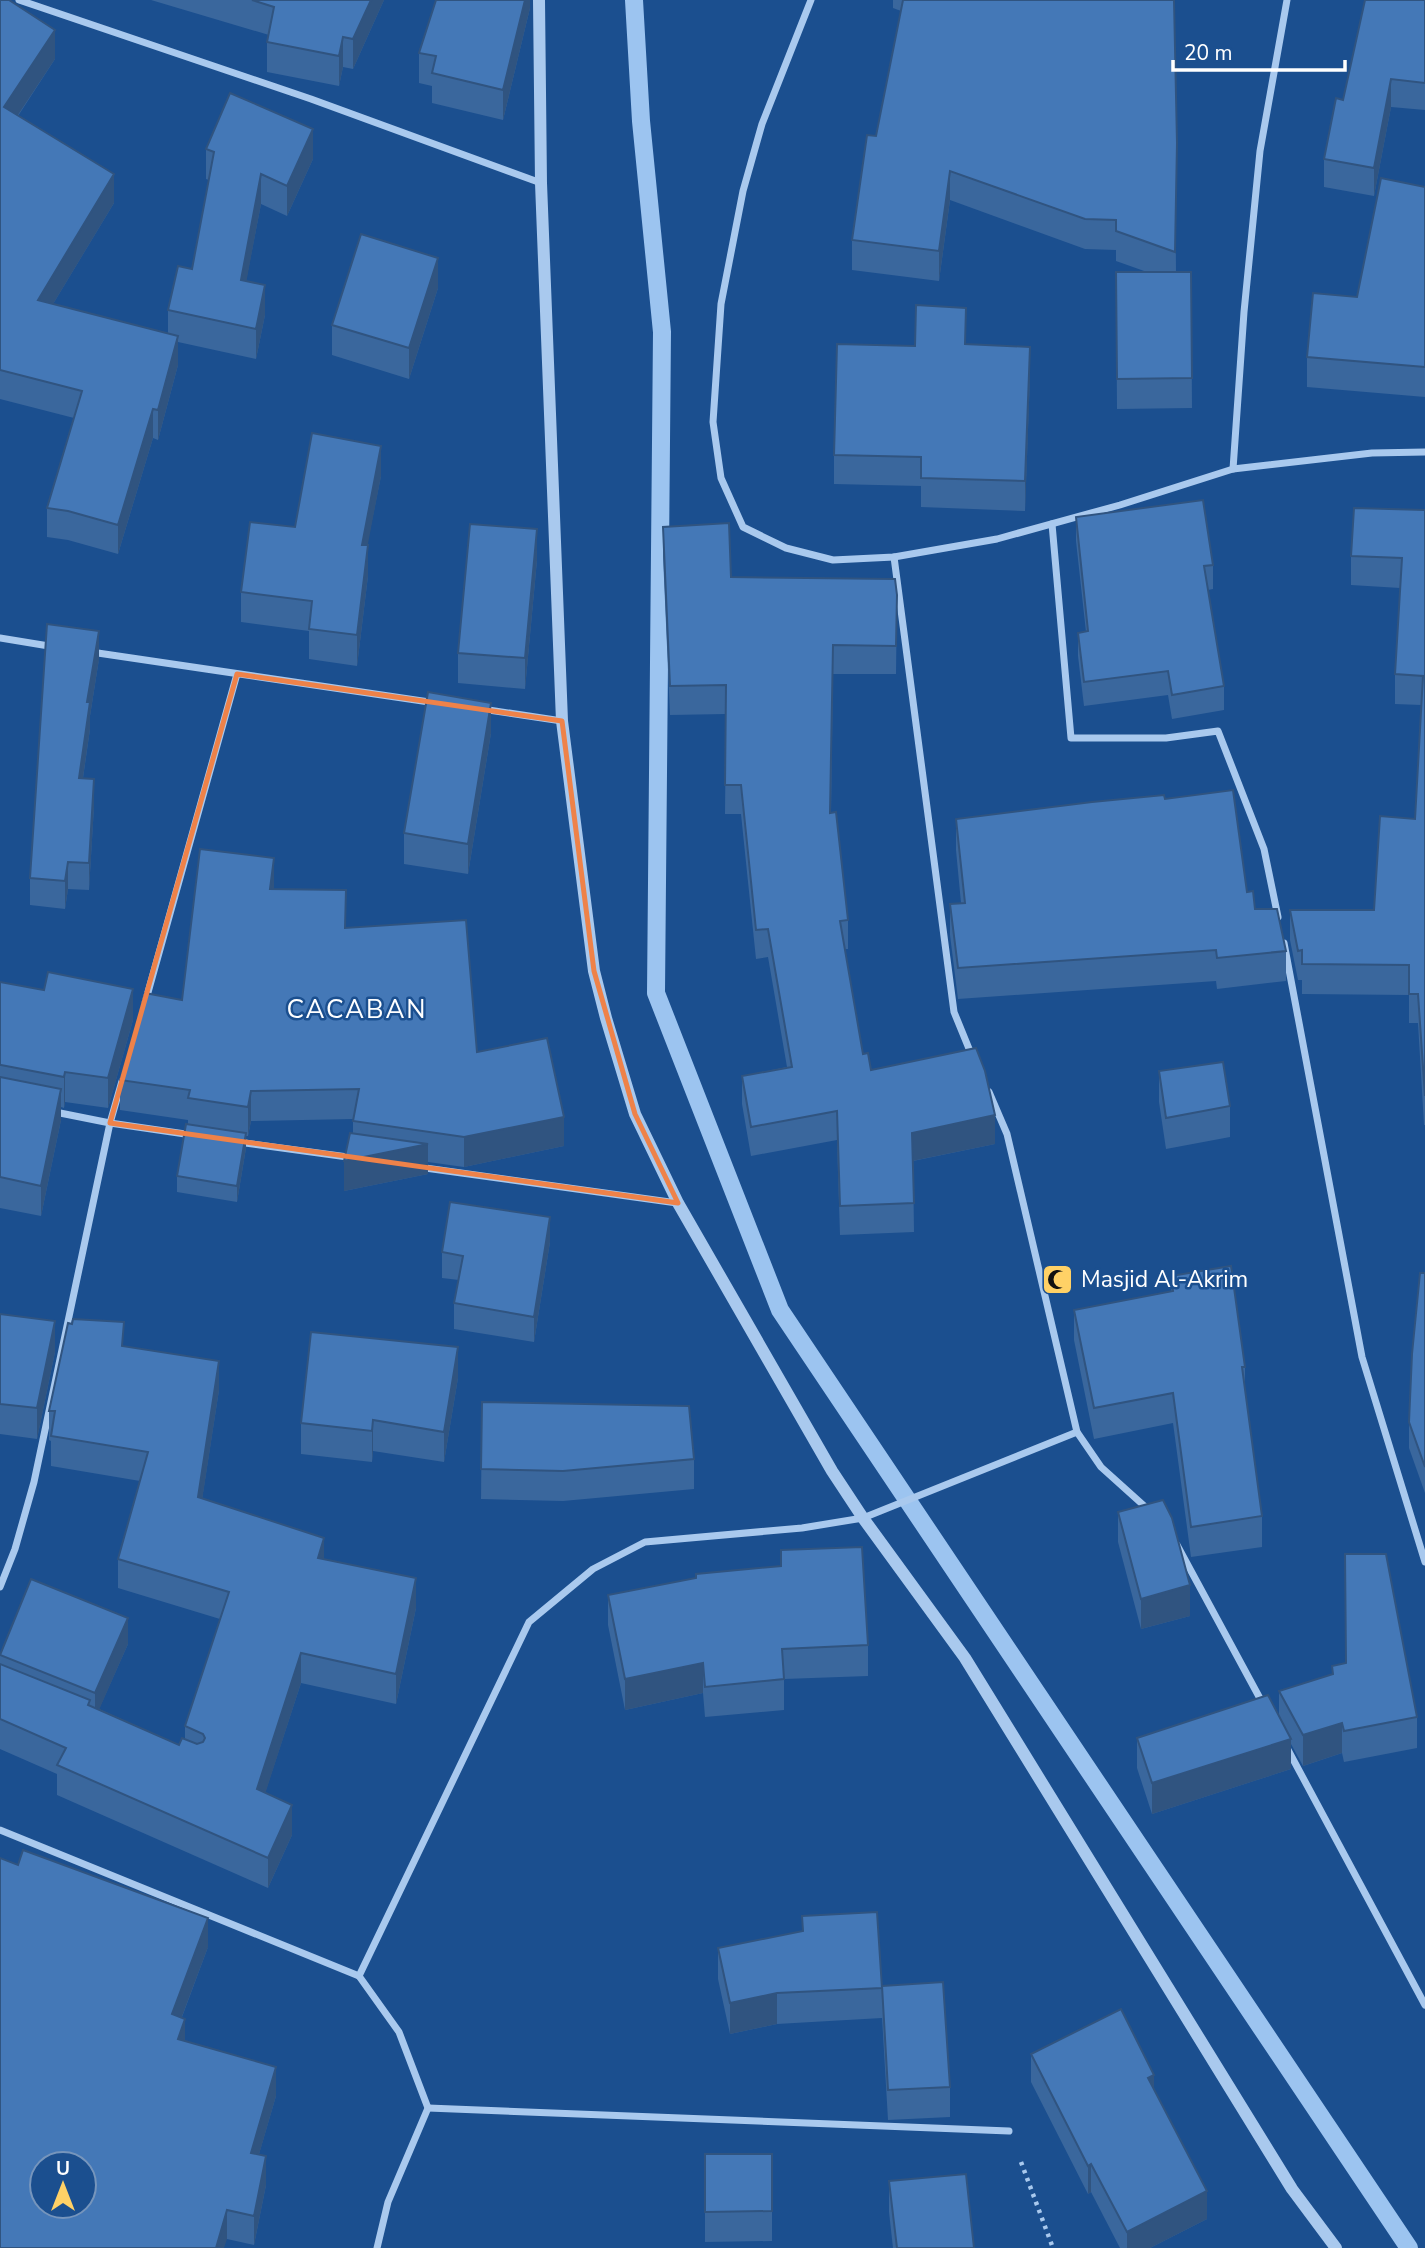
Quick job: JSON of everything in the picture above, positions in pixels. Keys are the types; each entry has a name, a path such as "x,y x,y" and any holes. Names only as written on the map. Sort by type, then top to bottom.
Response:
{"street":[{"path":"19,0 311,100 541,183"},
{"path":"539,0 541,183 562,721 594,971 635,1114 678,1203 832,1471 965,1658 1292,2189 1336,2248"},
{"path":"811,0 762,124 743,191 721,304 713,422 721,478 743,527 786,548 833,560 894,557 997,539 1233,469 1372,453 1425,452"},
{"path":"1233,469 1244,312 1260,151 1287,0"},
{"path":"1052,524 1071,738 1166,738 1218,731 1264,849 1280,926"},
{"path":"894,557 954,1012 978,1068"},
{"path":"0,638 66,648"},
{"path":"79,650 439,703"},
{"path":"141,1016 237,674"},
{"path":"467,707 562,721"},
{"path":"1283,939 1362,1357 1425,1562"},
{"path":"0,1587 15,1549 34,1482 110,1123 125,1070"},
{"path":"984,1081 1007,1134 1077,1432 1101,1467 1158,1518"},
{"path":"49,1111 207,1137"},
{"path":"235,1141 359,1159"},
{"path":"414,1167 678,1203"},
{"path":"359,1976 529,1622 593,1569 645,1542 802,1528 863,1518 1077,1432"},
{"path":"1173,1538 1266,1708"},
{"path":"1284,1744 1425,2005"},
{"path":"0,1830 359,1976 399,2032 428,2108 388,2202 377,2248"},
{"path":"428,2108 1009,2131"}],"path":[{"path":"1009,2131 1053,2248"}],"highlighted area":[{"path":"237,674 562,721 594,971 635,1114 678,1203 110,1123"}],"building":[{"path":"0,0 9,0 55,30 4,107 114,174 38,300 178,336 158,410 153,409 118,525 47,508 82,391 0,370"},
{"path":"252,0 371,0 353,39 343,37 339,56 267,42 274,7"},
{"path":"436,0 525,0 503,90 432,73 436,56 419,53"},
{"path":"903,0 1174,0 1177,143 1175,252 1116,231 1116,220 1085,219 950,171 939,251 852,240 867,135 876,136"},
{"path":"1365,0 1425,0 1425,83 1391,79 1374,168 1324,159 1336,98 1343,100"},
{"path":"230,93 313,129 287,186 261,174 241,280 265,285 256,329 168,310 178,266 192,269 214,152 206,149"},
{"path":"1381,178 1425,187 1425,367 1307,357 1313,293 1357,297"},
{"path":"361,234 438,258 409,348 332,325"},
{"path":"1116,272 1191,272 1192,378 1117,379"},
{"path":"916,305 966,308 965,344 1030,347 1025,481 921,478 921,457 834,455 837,344 915,346"},
{"path":"312,433 381,446 362,545 368,545 357,635 309,629 312,601 241,592 250,522 295,527"},
{"path":"1203,500 1213,565 1204,566 1224,686 1172,695 1168,671 1084,682 1078,633 1088,631 1076,517"},
{"path":"1354,508 1425,510 1425,1096 1418,994 1409,994 1409,965 1302,964 1302,950 1298,951 1290,910 1374,910 1380,816 1415,819 1423,676 1395,674 1402,558 1351,556"},
{"path":"729,523 731,577 895,579 896,646 833,645 830,813 836,812 848,920 840,921 863,1054 868,1053 871,1070 976,1048 985,1071 995,1115 912,1133 914,1203 840,1206 837,1111 751,1127 742,1076 792,1067 768,929 756,930 741,785 725,785 726,685 670,686 663,527"},
{"path":"470,524 537,529 525,658 458,653"},
{"path":"47,624 99,631 87,702 90,702 79,778 94,779 89,863 68,862 65,881 30,878"},
{"path":"428,692 491,703 468,844 404,833"},
{"path":"1233,790 1247,892 1253,891 1255,909 1277,909 1286,951 1217,958 1216,950 958,968 950,904 965,903 956,819 1092,802 1164,795 1165,799"},
{"path":"200,849 274,858 270,889 346,890 345,928 466,920 477,1052 547,1038 564,1117 464,1137 353,1121 359,1089 251,1091 248,1107 188,1098 190,1090 120,1080 145,993 182,1000"},
{"path":"48,972 133,989 108,1078 65,1072 64,1077 0,1065 0,982 44,990"},
{"path":"1223,1062 1230,1106 1166,1118 1159,1071"},
{"path":"0,1077 61,1089 41,1186 0,1177"},
{"path":"186,1124 246,1133 237,1186 177,1176"},
{"path":"350,1133 428,1144 344,1161"},
{"path":"450,1202 550,1217 534,1317 454,1303 463,1256 442,1252"},
{"path":"1231,1266 1262,1516 1191,1527 1173,1393 1094,1408 1074,1310 1173,1291 1171,1276"},
{"path":"1420,1273 1425,1273 1425,1467 1409,1422"},
{"path":"0,1314 55,1321 37,1408 0,1404"},
{"path":"73,1319 124,1322 122,1346 219,1361 198,1497 324,1538 318,1558 416,1578 396,1674 301,1653 257,1789 292,1805 268,1858 57,1765 66,1748 0,1719 0,1664 90,1700 88,1705 179,1745 182,1738 197,1744 205,1738 203,1734 185,1726 229,1592 118,1559 148,1452 51,1436 55,1411 49,1411 68,1323 72,1324"},
{"path":"311,1332 458,1347 444,1432 373,1420 372,1431 301,1423"},
{"path":"482,1402 689,1406 694,1459 563,1471 481,1469"},
{"path":"1163,1500 1172,1518 1190,1585 1141,1599 1118,1512"},
{"path":"862,1547 868,1645 782,1649 784,1679 705,1687 703,1663 625,1679 608,1595 696,1578 696,1574 781,1566 781,1550"},
{"path":"1345,1554 1386,1554 1417,1717 1344,1731 1342,1723 1303,1735 1279,1691 1333,1674 1332,1666 1346,1663"},
{"path":"31,1579 128,1618 95,1693 0,1655"},
{"path":"1268,1695 1291,1739 1152,1783 1137,1738"},
{"path":"23,1850 208,1918 172,2014 185,2019 178,2039 276,2067 251,2153 266,2156 254,2216 227,2210 216,2248 0,2248 0,1858 18,1865"},
{"path":"877,1912 882,1988 777,1993 730,2003 718,1948 803,1931 802,1916"},
{"path":"943,1982 950,2087 888,2090 882,1986"},
{"path":"1121,2009 1154,2075 1148,2078 1207,2191 1127,2232 1091,2164 1088,2166 1031,2054"},
{"path":"705,2154 772,2154 772,2211 705,2212"},
{"path":"966,2174 974,2248 897,2248 889,2181"}],"waterway":[{"path":"634,0 641,121 662,332 656,993 780,1310 1409,2248"}],"place":[{"name":"Masjid Al-Akrim","path":"1058,1279"}],"district":[{"name":"CACABAN","path":"357,1009"}]}
